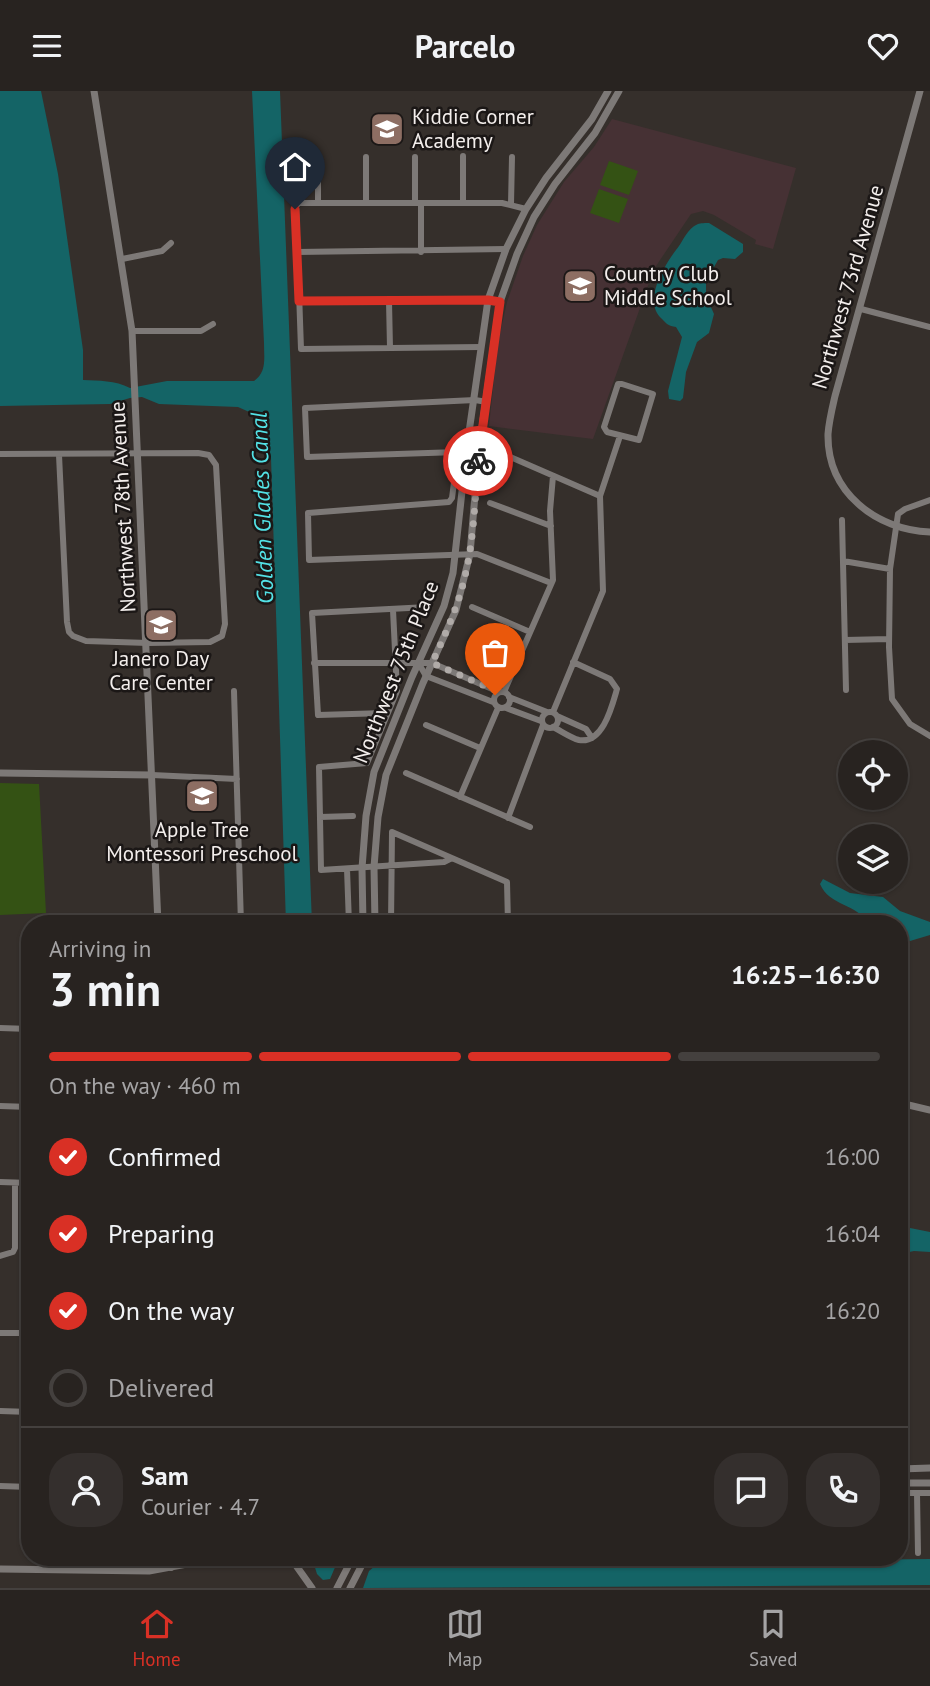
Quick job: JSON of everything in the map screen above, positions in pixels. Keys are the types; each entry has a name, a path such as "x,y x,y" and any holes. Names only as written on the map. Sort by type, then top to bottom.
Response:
{"street":[{"name":"Northwest 78th Avenue","path":"94,91 132,331 148,643 158,915"},
{"name":"Northwest 75th Place","path":"363,915 362,868 366,816 374,772 444,606 456,555 467,446 488,300 506,249 526,209 546,178 592,119 608,91"},
{"name":"Northwest 75th Place","path":"375,915 374,867 378,817 386,775 456,610 470,554 479,448 500,302 534,217 555,184 595,133 619,91"},
{"name":"Northwest 73rd Avenue","path":"895,527 872,516 846,490 833,463 828,436 835,396 920,91"},
{"path":"463,156 463,203"},
{"path":"317,204 318,157"},
{"path":"366,157 366,203"},
{"path":"415,157 421,252"},
{"path":"511,204 512,157"},
{"path":"481,347 301,349 296,206 463,203 511,204 526,209"},
{"path":"122,259 162,251 171,243"},
{"path":"297,252 506,249"},
{"path":"389,300 390,348"},
{"path":"299,301 500,302"},
{"path":"861,309 930,327"},
{"path":"132,331 201,331 213,324"},
{"path":"617,385 651,392 653,397 641,439 637,441 620,436 607,432 604,426 617,385"},
{"path":"487,402 475,400 305,408 307,457 457,452 452,498 449,502 308,513 309,560 477,554 551,583"},
{"path":"553,727 556,725 552,714 603,591 600,496 620,436"},
{"path":"479,448 494,450 600,496"},
{"path":"0,454 209,455 216,465 225,624 222,636 210,642 148,643 86,641 73,636 67,622 59,455"},
{"path":"504,694 551,583 553,476"},
{"path":"928,735 910,724 892,699 889,639 890,569 898,514 930,500"},
{"path":"490,503 551,526"},
{"path":"842,520 846,690"},
{"path":"895,527 930,532"},
{"path":"843,561 890,569"},
{"path":"386,713 318,715 312,613 428,607"},
{"path":"472,607 530,632"},
{"path":"393,610 397,691 367,763 318,767 321,870 444,862 450,859"},
{"path":"845,640 889,639"},
{"path":"419,664 426,676 580,740 592,738 603,727 617,689 610,679 573,662"},
{"path":"314,663 432,663 586,729 592,738"},
{"path":"234,691 241,915"},
{"path":"499,706 494,697 504,694"},
{"path":"499,706 510,703 504,694"},
{"path":"460,797 499,706"},
{"path":"508,818 542,723 542,716 552,714"},
{"path":"426,725 480,748"},
{"path":"0,773 237,779"},
{"path":"405,773 530,827"},
{"path":"320,817 353,817"},
{"path":"391,915 392,832 507,882 508,915"},
{"path":"347,869 349,915"},
{"path":"0,1028 21,1029"},
{"path":"908,1105 930,1110"},
{"path":"0,1106 21,1107"},
{"path":"0,1182 21,1183"},
{"path":"0,1256 13,1252 16,1241 15,1183"},
{"path":"0,1333 21,1333"},
{"path":"0,1412 21,1412"},
{"path":"908,1469 930,1468"},
{"path":"908,1483 930,1483"},
{"path":"0,1486 21,1487"},
{"path":"908,1493 930,1493"},
{"path":"917,1493 918,1553"},
{"path":"0,1569 149,1571 181,1566"},
{"path":"296,1566 310,1587"},
{"path":"337,1588 348,1566"},
{"path":"350,1588 361,1566"}],"shaded area":[{"name":"Country Club Middle School","path":"612,119 796,168 773,249 755,244 756,240 714,215 703,211 691,214 654,269 593,439 489,426 498,343 507,302 523,256 537,225 564,182 594,147"}],"green space":[{"path":"609,161 638,171 629,195 600,185"},
{"path":"599,189 628,199 619,223 590,213"},
{"path":"0,783 39,784 46,913 0,915"}],"water":[{"path":"0,91 41,91 58,174 83,350 83,380 113,382 130,388 167,381 254,381 261,373 264,343 252,91 280,91 312,915 286,915 271,458 261,422 256,415 238,407 159,404 142,397 110,404 0,406"},
{"path":"709,223 743,244 743,252 735,259 718,260 706,281 706,296 714,314 709,333 697,342 686,372 683,398 680,401 669,399 668,391 682,337 676,327 667,323 656,312 654,294 666,265 688,232 698,224"},
{"path":"823,879 838,887 838,894 883,897 900,911 930,922 930,935 908,942 908,915 862,915 824,891 820,884"},
{"path":"908,1227 930,1232 930,1252 908,1252"},
{"path":"908,1559 930,1559 930,1585 363,1588 369,1571 375,1566 908,1566"},
{"path":"314,1566 336,1566 330,1579 323,1580"}],"way so far":[{"path":"478,461 470,554 456,610 432,663 499,692 495,695"}],"place":[{"name":"Kiddie Corner Academy","path":"387,129"},
{"name":"Country Club Middle School","path":"580,286"},
{"name":"Janero Day Care Center","path":"161,625"},
{"name":"Apple Tree Montessori Preschool","path":"202,796"}],"route":[{"path":"295,209 299,301 500,302 478,461"}],"water label":[{"name":"Golden Glades Canal","path":"262,508"}]}
